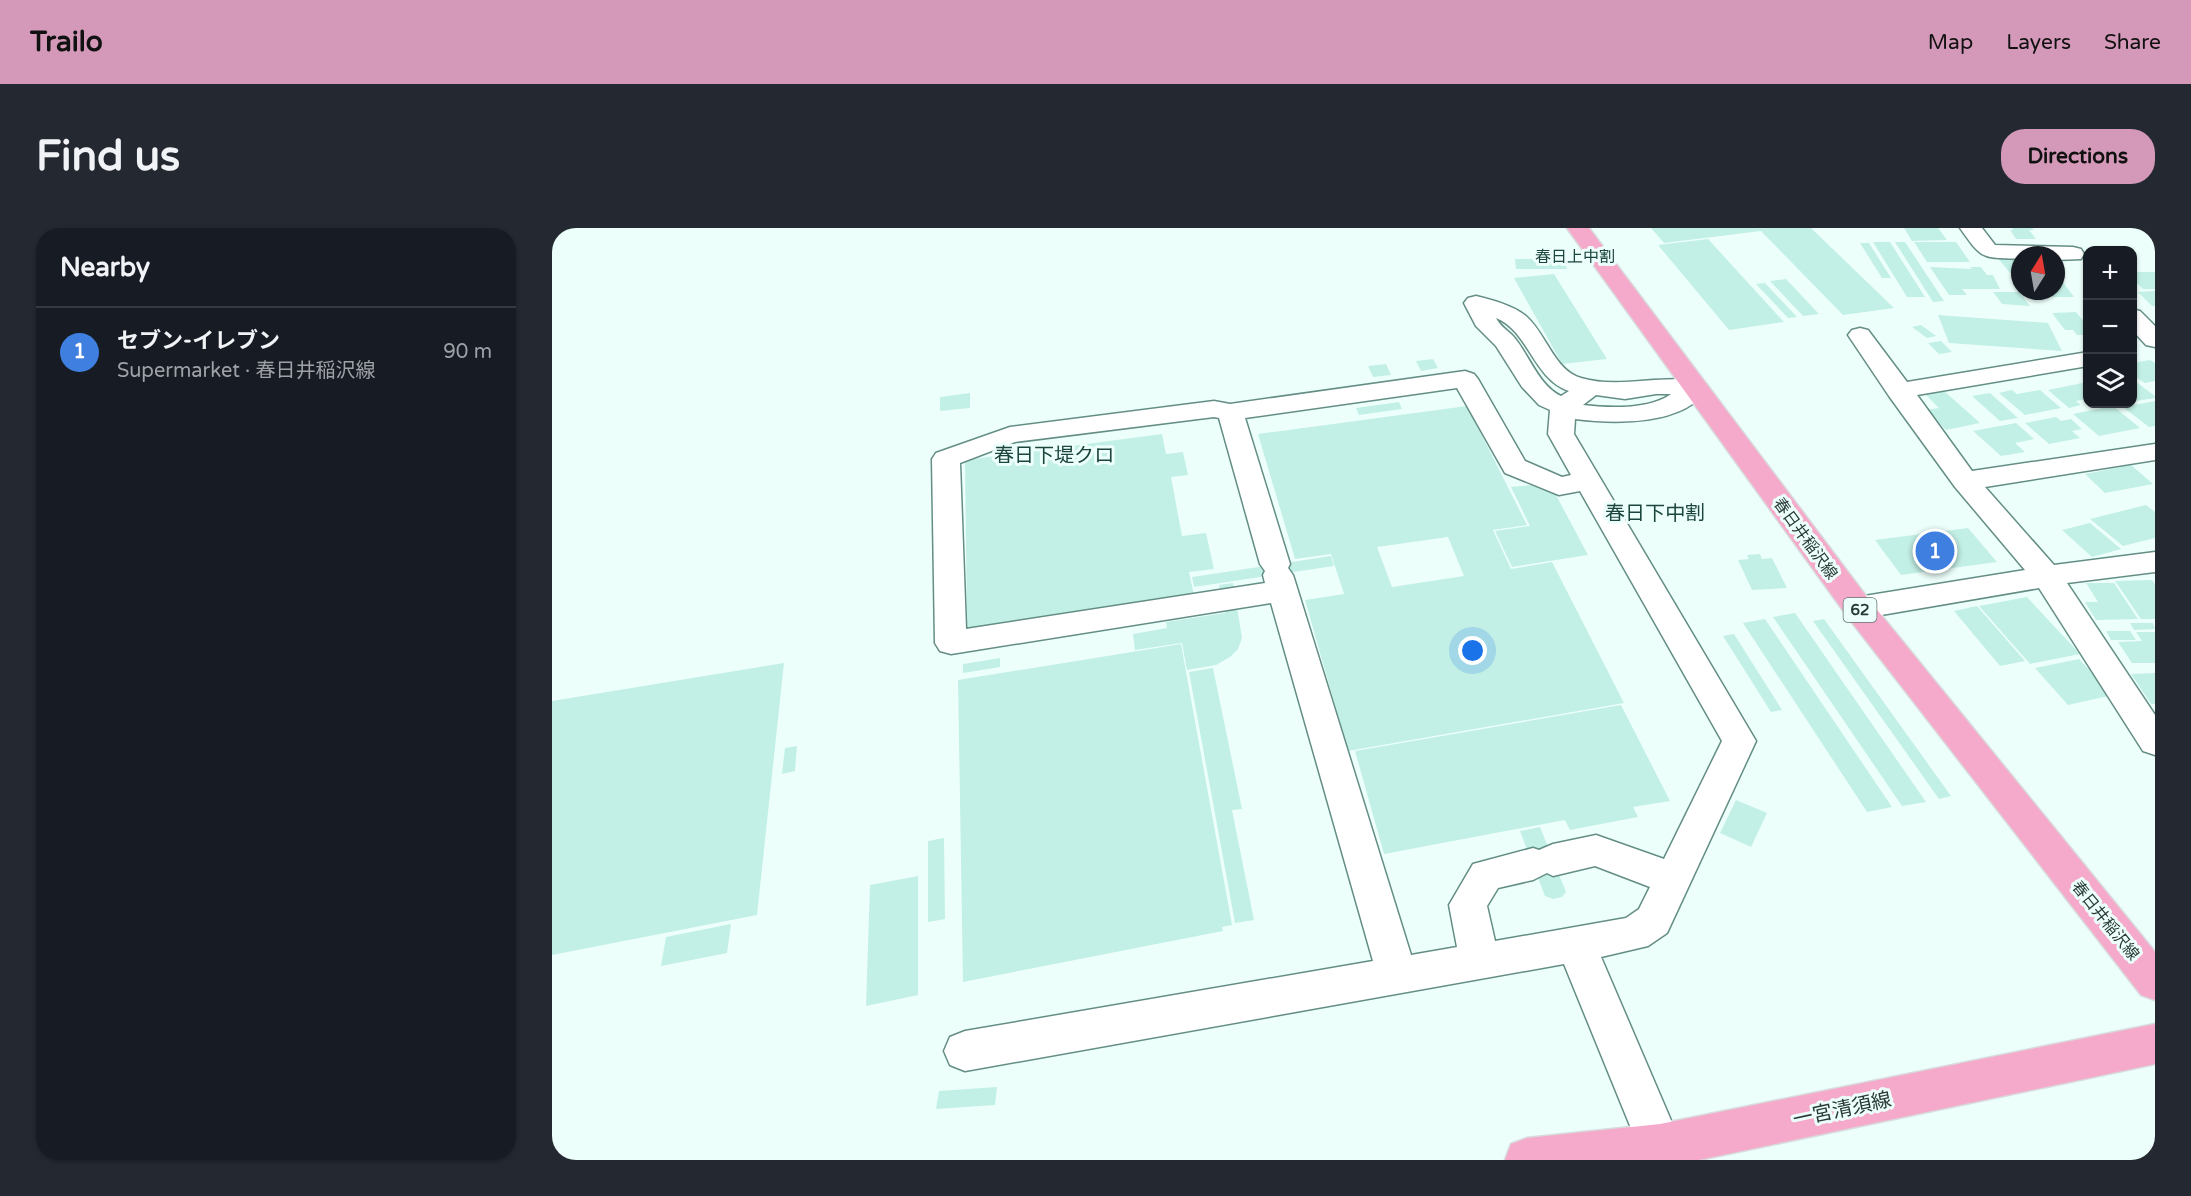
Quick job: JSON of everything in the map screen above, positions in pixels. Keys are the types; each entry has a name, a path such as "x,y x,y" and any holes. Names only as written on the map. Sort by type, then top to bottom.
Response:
{"main road":[{"name":"春日井稲沢線","path":"1578,228 1858,608 2155,982"},
{"name":"一宮清須線","path":"1527,1160 1660,1146 2155,1044"}],"street":[{"path":"1971,228 1989,252 2080,262"},
{"path":"2054,234 2080,262"},
{"path":"2137,320 2155,340"},
{"path":"1860,335 1898,391 1965,481 2048,576 2155,742"},
{"path":"2137,354 2155,352"},
{"path":"1898,391 2083,360"},
{"path":"1279,577 1229,599 951,643 946,459 1010,435 1214,409 1230,412 1465,379 1515,467 1559,486 1588,481"},
{"path":"965,1051 1576,945 1634,934 1653,921 1739,741 1561,434 1576,397 1573,411 1602,415 1630,414 1672,406 1696,388"},
{"path":"1230,412 1397,976"},
{"path":"1965,481 2155,452"},
{"path":"1858,608 2048,576 2155,562"},
{"path":"1480,961 1468,905 1486,875 1596,850 1673,879"},
{"path":"1576,945 1660,1146"}],"building":[{"path":"1651,228 1811,228 1894,308 1843,315 1761,231 1664,243"},
{"path":"1904,228 1938,228 1947,240 1912,241"},
{"path":"2012,228 2032,228 2034,230 2029,230 2036,239 2016,239 2010,230 2013,230"},
{"path":"1708,239 1784,322 1729,330 1658,245"},
{"path":"1873,242 1890,242 1925,297 1907,297"},
{"path":"1895,242 1905,242 1944,301 1933,302"},
{"path":"1914,242 1956,242 1970,262 1927,262"},
{"path":"1860,243 1869,243 1891,278 1882,278"},
{"path":"1996,256 2011,256 2010,273"},
{"path":"1515,259 1564,259 1567,269 1516,269"},
{"path":"1930,267 1972,269 1970,267 1981,267 1987,275 1993,275 2000,289 1962,289 1967,295 1949,295"},
{"path":"2137,272 2155,272 2155,289 2143,289 2137,283"},
{"path":"1554,274 1607,359 1562,364 1514,278"},
{"path":"1786,279 1819,314 1803,316 1770,281"},
{"path":"1765,283 1797,317 1788,318 1756,284"},
{"path":"2065,285 2074,297 2065,297"},
{"path":"2155,291 2155,306 2152,306 2138,292"},
{"path":"1993,292 2011,292 2011,300 2025,300 2030,306 2002,304"},
{"path":"2076,312 2083,321 2083,335 2077,335 2073,330 2065,330 2052,313"},
{"path":"1938,315 2048,323 2062,351 1949,343"},
{"path":"1921,325 1936,336 1927,338 1912,327"},
{"path":"1941,341 1952,352 1939,354 1928,343"},
{"path":"1433,359 1438,368 1421,371 1416,361"},
{"path":"2150,360 2155,363 2155,381 2145,383 2137,378 2137,362"},
{"path":"1386,364 1391,375 1373,377 1368,366"},
{"path":"2083,383 2083,400 2076,401 2081,405 2069,408 2048,390"},
{"path":"2137,383 2155,396 2155,398 2137,401"},
{"path":"2012,390 2017,394 2040,390 2061,408 2025,415 1999,393"},
{"path":"1944,391 1980,423 1946,430 1926,410 1939,408 1925,394"},
{"path":"970,393 970,408 940,411 940,397"},
{"path":"1990,393 2018,418 2000,421 1972,396"},
{"path":"2155,401 2155,426 2149,427 2124,408 2137,408 2137,404"},
{"path":"1399,402 1402,409 1359,415 1356,408"},
{"path":"1467,406 1527,525 1493,530 1511,569 1552,562 1624,703 1348,751 1305,600 1344,594 1331,554 1295,559 1258,434","holes":["1448,537 1464,576 1392,587 1377,547"]},
{"path":"2115,408 2140,428 2099,436 2073,414"},
{"path":"2056,417 2061,421 2071,419 2082,429 2072,431 2080,438 2049,444 2025,423"},
{"path":"2016,423 2034,439 2015,443 2025,452 2001,456 1973,431"},
{"path":"1162,434 1166,454 1183,452 1188,475 1171,477 1182,536 1206,533 1214,569 1189,572 1194,595 967,629 965,460"},
{"path":"2131,465 2153,484 2105,493 2085,474"},
{"path":"1531,485 1556,495 1588,555 1512,567 1495,531 1530,526 1511,487"},
{"path":"2146,505 2155,512 2155,538 2123,546 2090,519"},
{"path":"2090,523 2121,549 2092,557 2062,530"},
{"path":"1968,528 1997,562 1901,575 1875,540"},
{"path":"1760,554 1762,559 1772,558 1787,588 1752,590 1738,560 1749,559 1747,555"},
{"path":"1331,556 1334,566 1194,587 1192,577"},
{"path":"2152,580 2155,584 2155,619 2141,619 2115,581"},
{"path":"1233,583 1242,638 1238,649 1230,657 1216,665 1187,670 1182,643 1135,650 1133,634 1167,628 1166,622 1225,613 1219,585"},
{"path":"2086,583 2114,583 2138,619 2096,620 2085,602 2098,602"},
{"path":"2027,597 2080,654 2030,664 1979,606"},
{"path":"1977,606 2025,661 2000,666 1954,611"},
{"path":"1795,613 1926,802 1902,806 1773,617"},
{"path":"1765,619 1892,807 1867,812 1743,623"},
{"path":"1824,619 1951,796 1939,799 1813,621"},
{"path":"2130,623 2153,623 2155,629 2134,630"},
{"path":"2106,631 2130,631 2136,640 2111,640"},
{"path":"2136,632 2155,632 2155,663 2132,663 2118,642 2142,641"},
{"path":"1734,634 1782,710 1771,712 1723,636"},
{"path":"1181,644 1232,925 1222,927 1223,931 963,982 958,680"},
{"path":"1000,658 1000,667 963,673 963,664"},
{"path":"2079,659 2113,695 2068,705 2035,668"},
{"path":"784,663 757,915 552,955 552,701"},
{"path":"1213,668 1242,809 1232,810 1254,920 1235,923 1189,672"},
{"path":"2155,673 2155,704 2151,704 2131,674"},
{"path":"1621,705 1670,801 1633,807 1638,817 1570,830 1565,820 1384,854 1355,751"},
{"path":"797,746 795,771 782,774 785,748"},
{"path":"1736,800 1767,813 1751,847 1720,833"},
{"path":"1540,827 1566,892 1562,897 1553,899 1545,896 1520,831"},
{"path":"944,838 945,919 928,922 928,841"},
{"path":"918,876 918,995 866,1006 870,885"},
{"path":"731,924 727,953 661,966 666,937"},
{"path":"997,1087 995,1105 936,1109 939,1091"}],"place":[{"name":"セブン-イレブン","path":"1935,551"}],"district":[{"name":"春日上中割","path":"1575,256"},
{"name":"春日下堤クロ","path":"1054,455"},
{"name":"春日下中割","path":"1655,513"}]}
